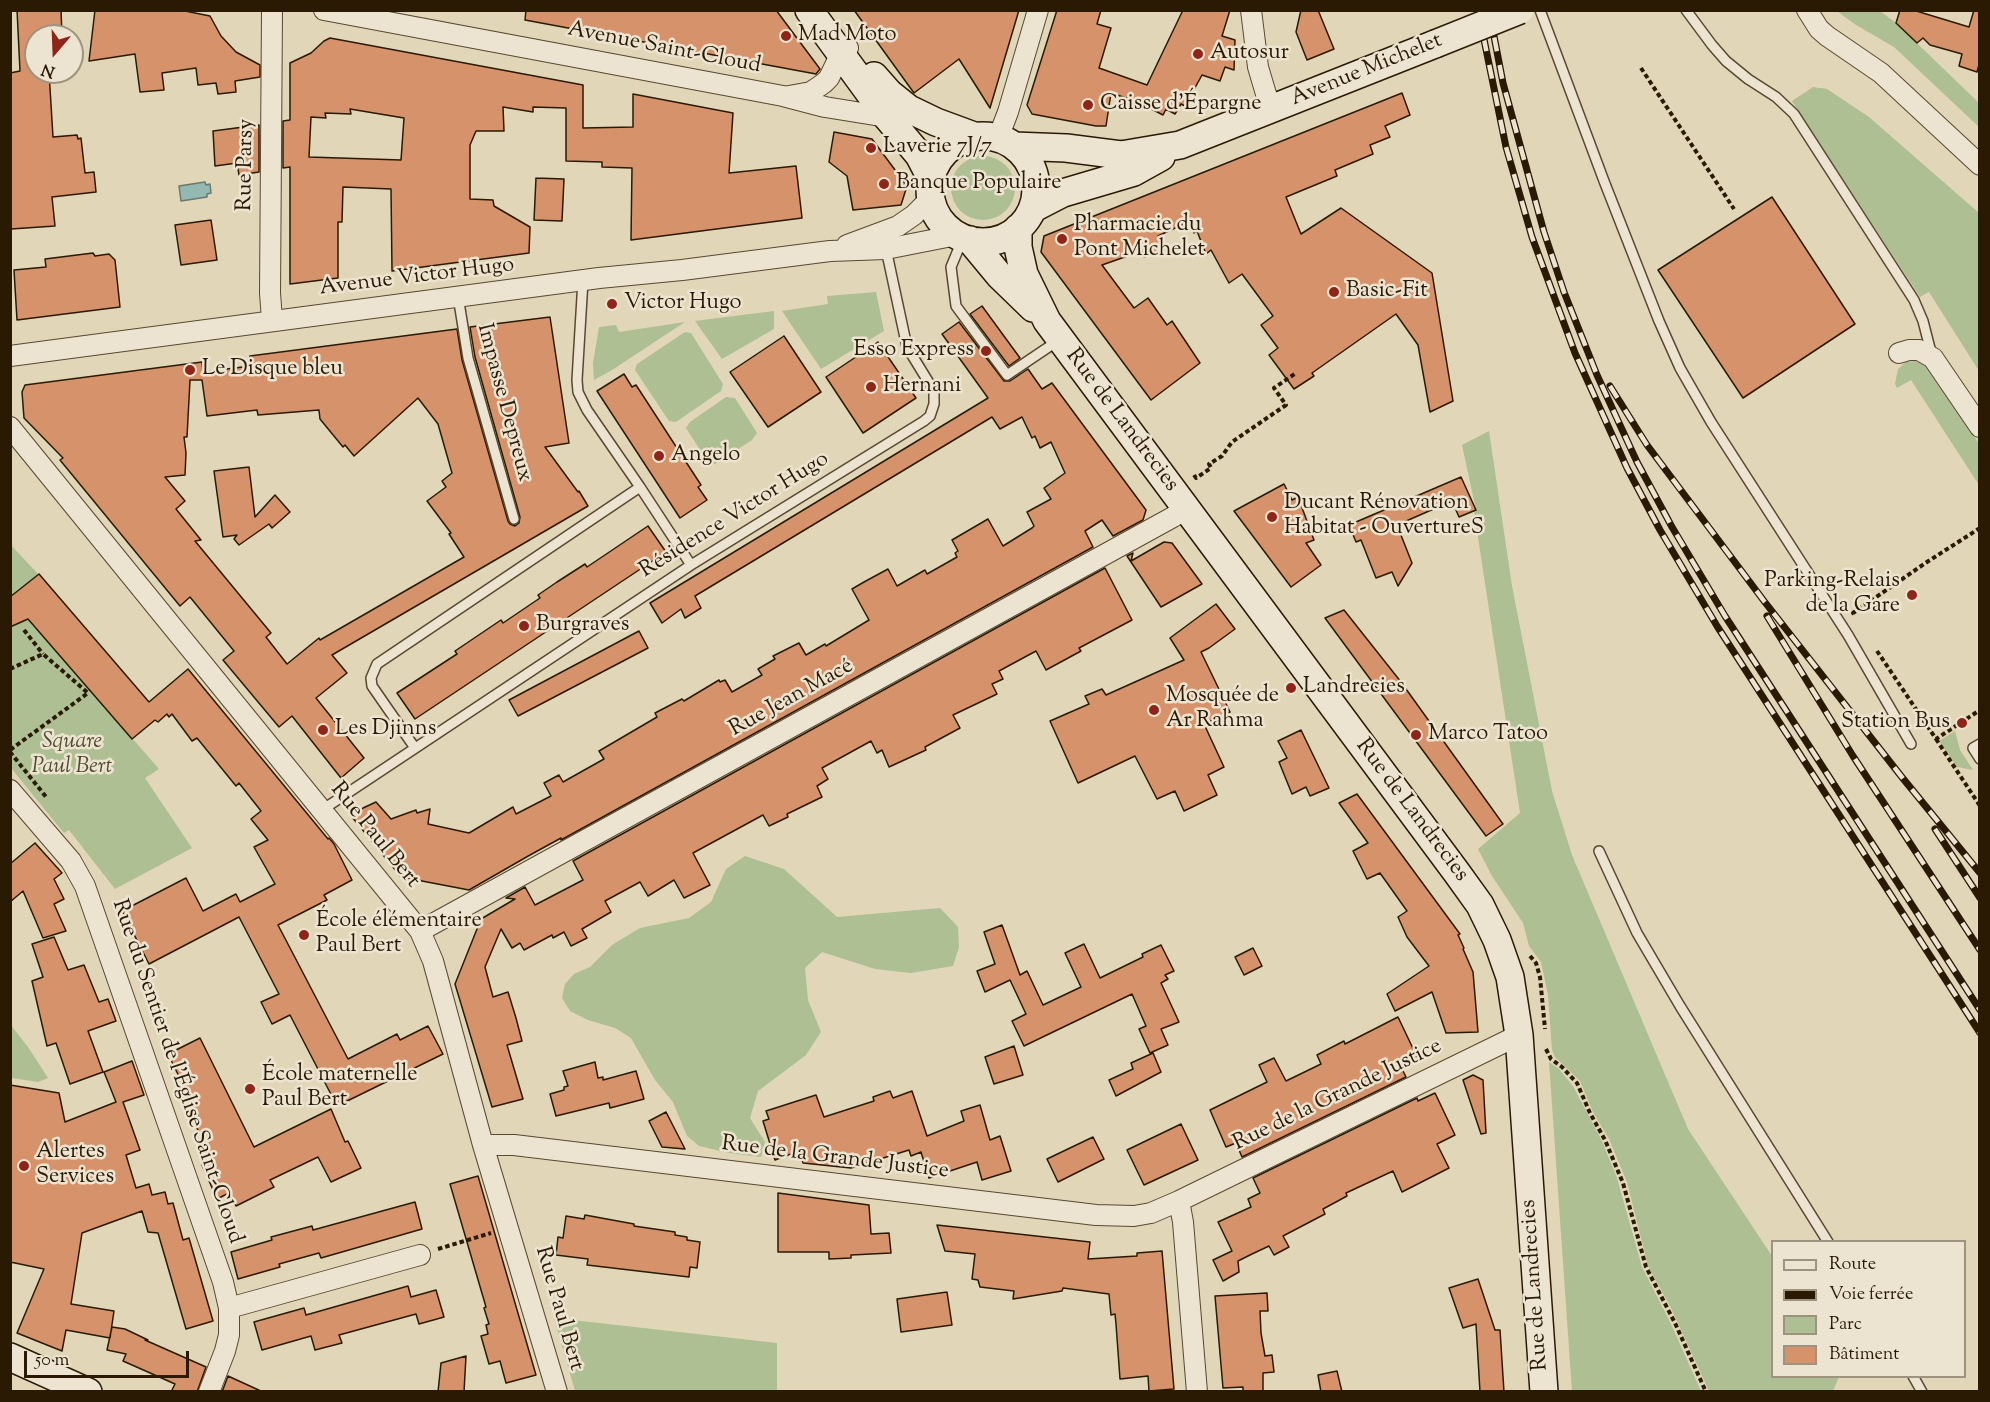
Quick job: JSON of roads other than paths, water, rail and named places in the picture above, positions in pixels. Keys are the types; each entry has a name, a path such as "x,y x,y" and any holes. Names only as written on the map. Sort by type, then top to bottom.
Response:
{"main road":[{"path":"809,10 846,49 899,101 936,122 996,140 1028,162 1034,174 1035,195 1025,218 1006,236 992,241 964,237 941,221 935,212 931,188 919,155 887,117 846,49 825,10"},
{"name":"Avenue Michelet","path":"996,140 1121,156 1180,145 1520,10"},
{"path":"931,188 937,162 945,151 956,143 996,140"},
{"name":"Avenue Michelet","path":"1025,218 1063,193 1134,172 1180,145"},
{"name":"Rue de Landrecies","path":"1025,218 1018,247 1024,274 1054,330"},
{"name":"Rue de Landrecies","path":"964,237 1054,330 1479,905 1497,939 1510,977 1519,1035 1544,1392"},
{"path":"10,1357 88,1392"}],"street":[{"name":"Rue Parsy","path":"272,10 270,293 272,320"},
{"name":"Avenue Saint-Cloud","path":"324,10 887,117"},
{"path":"996,140 1008,112 1038,10"},
{"path":"1251,10 1258,67 1272,109"},
{"path":"1808,10 1819,29 1881,73 1980,165"},
{"name":"Avenue Saint-Cloud","path":"783,96 804,94 818,88 830,78 846,49"},
{"name":"Avenue Victor Hugo","path":"830,251 898,226 920,210 931,188"},
{"name":"Avenue Victor Hugo","path":"10,356 583,280 830,251 886,249 964,237"},
{"path":"1899,353 1919,350 1933,358 1980,427"},
{"name":"Rue Paul Bert","path":"10,427 420,931 433,962 483,1145 557,1392"},
{"name":"Rue Jean Macé","path":"420,931 1187,508"},
{"name":"Rue du Sentier de l'Église Saint-Cloud","path":"10,790 71,861 85,886 219,1271 229,1308 229,1335 209,1392"},
{"name":"Rue de la Grande Justice","path":"483,1145 514,1145 1111,1216 1134,1216 1150,1213 1179,1201 1519,1035"},
{"path":"1179,1201 1183,1222 1197,1392"},
{"path":"229,1308 420,1255"}],"lane":[{"path":"1540,10 1640,274 1684,376 1848,636 1911,744"},
{"path":"1686,10 1726,61 1776,97 1794,114 1914,300 1923,321 1933,358"},
{"path":"964,237 951,267 956,306 1007,375 1054,330"},
{"name":"Résidence Victor Hugo","path":"322,810 691,565 924,421 933,410 934,391 907,347 886,249"},
{"path":"583,280 576,380 578,392 587,411 691,565"},
{"name":"Impasse Depreux","path":"458,296 468,358 514,519"},
{"path":"415,748 372,686 371,678 377,664 640,488"},
{"path":"1980,744 1973,748 1980,759"},
{"path":"1599,851 1643,942 1827,1240"},
{"path":"1914,1378 1922,1392"}],"water":[{"path":"205,182 206,185 210,184 211,193 207,194 207,197 181,201 179,186"}],"railway":[{"path":"1478,10 1506,147 1532,237 1575,353 1627,468 1660,530 1717,626 1980,1033"},
{"path":"1489,10 1503,83 1544,232 1564,292 1597,375 1637,462 1672,527 1725,616 1980,1010"},
{"path":"1610,386 1647,445 1764,601 1980,873"},
{"path":"1767,616 1853,756 1980,950"},
{"path":"1935,829 1980,898"}],"place":[{"name":"Mad Moto","path":"786,36"},
{"name":"Autosur","path":"1198,54"},
{"name":"Caisse d'Épargne","path":"1088,105"},
{"name":"Laverie 7J/7","path":"871,148"},
{"name":"Banque Populaire","path":"884,184"},
{"name":"Pharmacie du Pont Michelet","path":"1062,239"},
{"name":"Basic-Fit","path":"1334,292"},
{"name":"Victor Hugo","path":"612,304"},
{"name":"Esso Express","path":"986,351"},
{"name":"Le Disque bleu","path":"190,370"},
{"name":"Hernani","path":"871,387"},
{"name":"Angelo","path":"659,456"},
{"name":"Ducant Rénovation Habitat - OuvertureS","path":"1272,517"},
{"name":"Parking-Relais de la Gare","path":"1912,595"},
{"name":"Burgraves","path":"524,626"},
{"name":"Landrecies","path":"1291,688"},
{"name":"Mosquée de Ar Rahma","path":"1154,710"},
{"name":"Station Bus","path":"1962,723"},
{"name":"Les Djinns","path":"323,730"},
{"name":"Marco Tatoo","path":"1416,735"},
{"name":"École élémentaire Paul Bert","path":"304,935"},
{"name":"École maternelle Paul Bert","path":"250,1089"},
{"name":"Alertes Services","path":"24,1166"}],"park label":[{"name":"Square Paul Bert","path":"72,756"}]}
